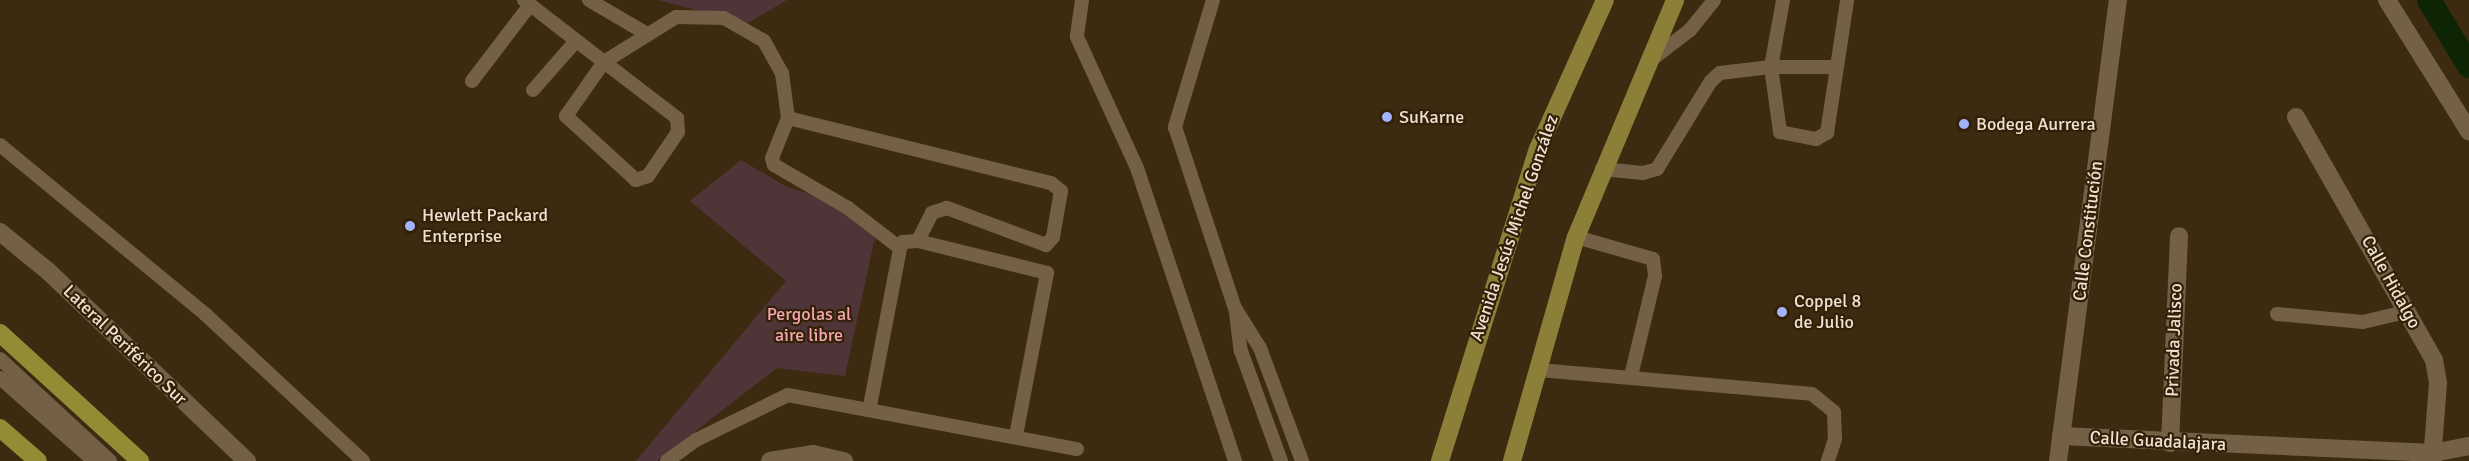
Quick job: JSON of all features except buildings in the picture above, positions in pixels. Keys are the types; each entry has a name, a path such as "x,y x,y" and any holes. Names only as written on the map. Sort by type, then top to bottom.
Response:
{"highway":[{"path":"0,333 140,461"},
{"path":"0,428 38,461"}],"main road":[{"name":"Avenida Jesús Michel González","path":"1440,461 1538,149 1605,0"},
{"path":"1512,461 1576,237 1602,169 1675,0"}],"street":[{"name":"Calle Constitución","path":"2058,461 2118,0"},
{"path":"2387,0 2469,131"},
{"name":"Calle Hidalgo","path":"2296,117 2409,311 2437,370 2432,457"},
{"name":"Lateral Periférico Sur","path":"0,232 49,272 247,461"},
{"name":"Privada Jalisco","path":"2170,443 2179,236"},
{"name":"Calle Guadalajara","path":"2061,436 2432,457 2469,446"},
{"path":"770,461 813,454 844,461"}],"lane":[{"path":"589,0 647,34"},
{"path":"1082,0 1077,37 1137,168 1235,461"},
{"path":"1214,0 1175,127 1235,308 1241,351 1281,461"},
{"path":"1647,63 1690,30 1714,0"},
{"path":"1783,0 1771,67 1779,130 1816,139 1827,133 1835,67 1847,0"},
{"path":"472,81 527,2 604,62 679,122 678,132 641,180 567,119 604,62 647,34 688,15 724,18 745,28 775,56 788,118 772,158 774,165 848,208 900,248"},
{"path":"533,90 576,40"},
{"path":"1602,169 1643,174 1657,169 1715,77 1771,67 1835,67"},
{"path":"788,118 1051,183 1061,191 1053,237 1046,245 947,208 932,213 918,241"},
{"path":"0,145 205,314 363,461"},
{"path":"1576,237 1653,259 1655,276 1631,376"},
{"path":"870,406 900,248 903,242 918,241 1047,273 1016,436"},
{"path":"1235,308 1260,348 1302,461"},
{"path":"2277,314 2363,322 2409,311"},
{"path":"0,359 110,461"},
{"path":"1539,370 1631,376 1822,398 1837,426 1828,461"},
{"path":"0,378 94,461"},
{"path":"667,461 696,440 788,395 870,406 1077,449"}],"green space":[{"path":"657,0 787,0 748,23"},
{"name":"Pergolas al aire libre","path":"741,160 787,187 827,199 875,237 845,376 777,368 657,461 636,461 786,281 690,201"}],"waterway":[{"path":"2429,0 2469,66"}],"place":[{"name":"SuKarne","path":"1387,117"},
{"name":"Bodega Aurrera","path":"1964,124"},
{"name":"Hewlett Packard Enterprise","path":"410,226"},
{"name":"Coppel 8 de Julio","path":"1782,312"}]}
